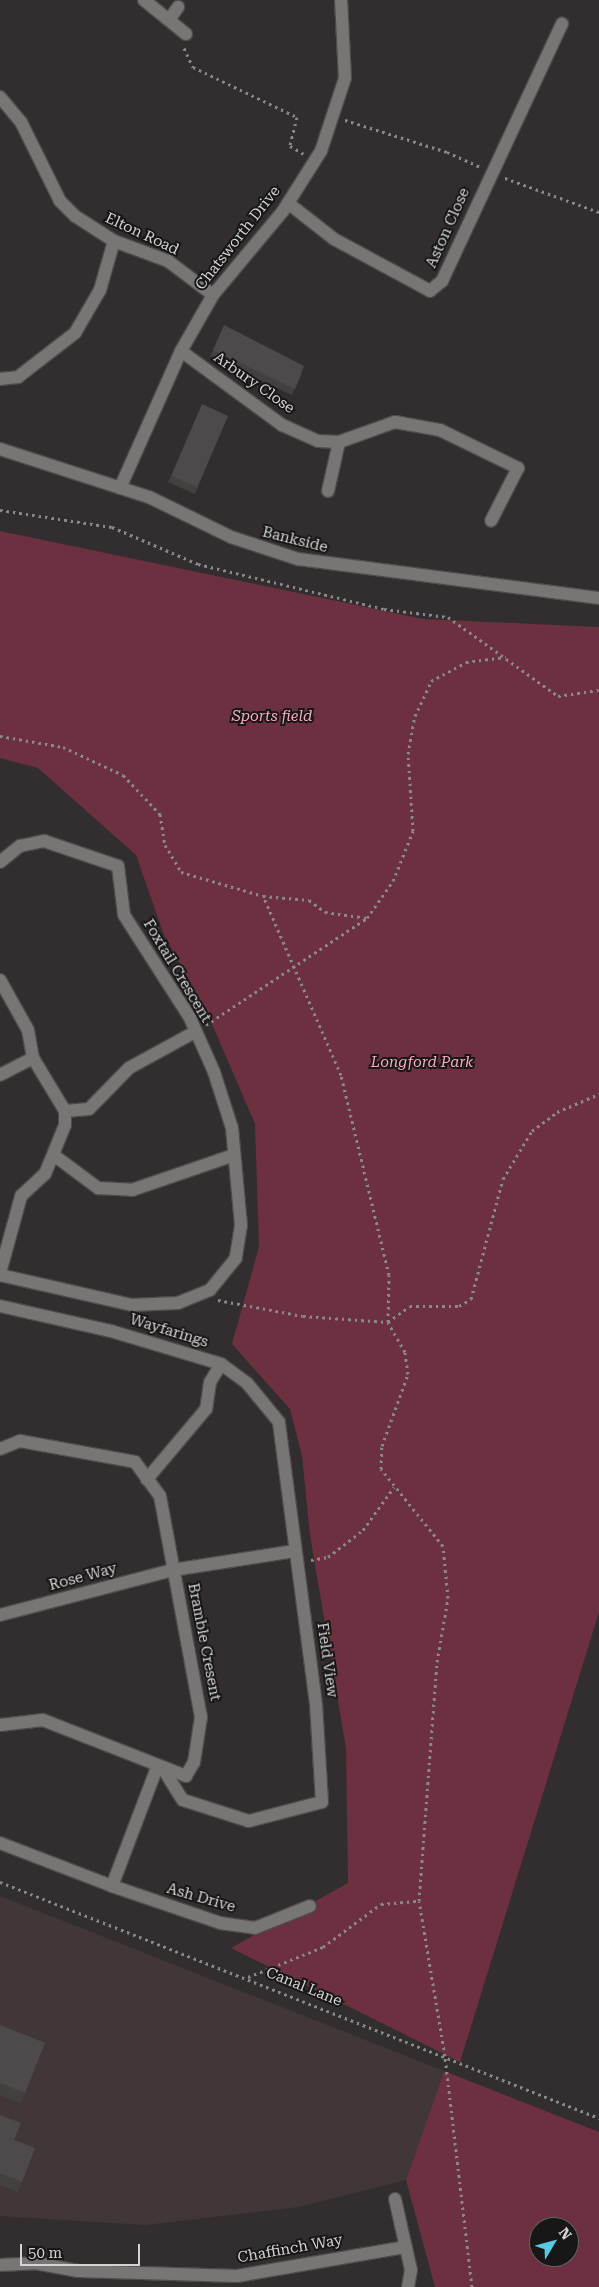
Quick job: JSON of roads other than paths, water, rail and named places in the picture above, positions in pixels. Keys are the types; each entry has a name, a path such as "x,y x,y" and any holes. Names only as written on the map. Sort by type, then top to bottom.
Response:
{"street":[{"path":"144,0 186,34"},
{"name":"Chatsworth Drive","path":"120,488 181,351 213,295 288,203 315,160 335,117 345,78 341,0"},
{"path":"169,20 178,7"},
{"name":"Aston Close","path":"288,203 334,239 430,291 442,281 491,172 562,24"},
{"name":"Elton Road","path":"0,97 21,122 60,201 114,242 168,261 213,295"},
{"path":"0,379 18,377 75,333 100,290 114,242"},
{"name":"Arbury Close","path":"181,351 282,425 318,440 339,442 395,422 440,430 518,468 491,521"},
{"path":"328,491 339,442"},
{"name":"Bankside","path":"0,449 148,497 238,540 298,560 599,598"},
{"name":"Foxtail Crescent","path":"0,862 20,846 44,842 118,866 124,915 195,1032 232,1128 241,1225 236,1258 210,1290 177,1303 132,1305 36,1286 0,1274"},
{"path":"0,980 28,1030 33,1058 65,1111 56,1156 45,1174 21,1196 0,1274"},
{"path":"65,1111 89,1109 129,1068 195,1032"},
{"path":"0,1075 33,1058"},
{"path":"56,1156 98,1188 132,1190 234,1155"},
{"name":"Wayfarings","path":"0,1306 111,1331 222,1364 210,1382 206,1409 148,1479"},
{"name":"Field View","path":"160,1766 183,1800 249,1821 322,1802 316,1704 278,1422 247,1383 222,1364"},
{"name":"Bramble Cresent","path":"0,1449 20,1441 135,1462 148,1479 160,1496 201,1717 194,1762 186,1776 43,1720 0,1725"},
{"name":"Rose Way","path":"0,1615 174,1570 296,1557"},
{"path":"112,1886 160,1766"},
{"name":"Ash Drive","path":"0,1843 112,1886 220,1924 256,1928 310,1906"},
{"path":"395,2199 404,2247 411,2270 408,2287"},
{"name":"Chaffinch Way","path":"0,2265 35,2262 78,2271 179,2281 237,2276 404,2247"}],"park label":[{"name":"Sports field","path":"272,717"},
{"name":"Longford Park","path":"422,1063"}]}
